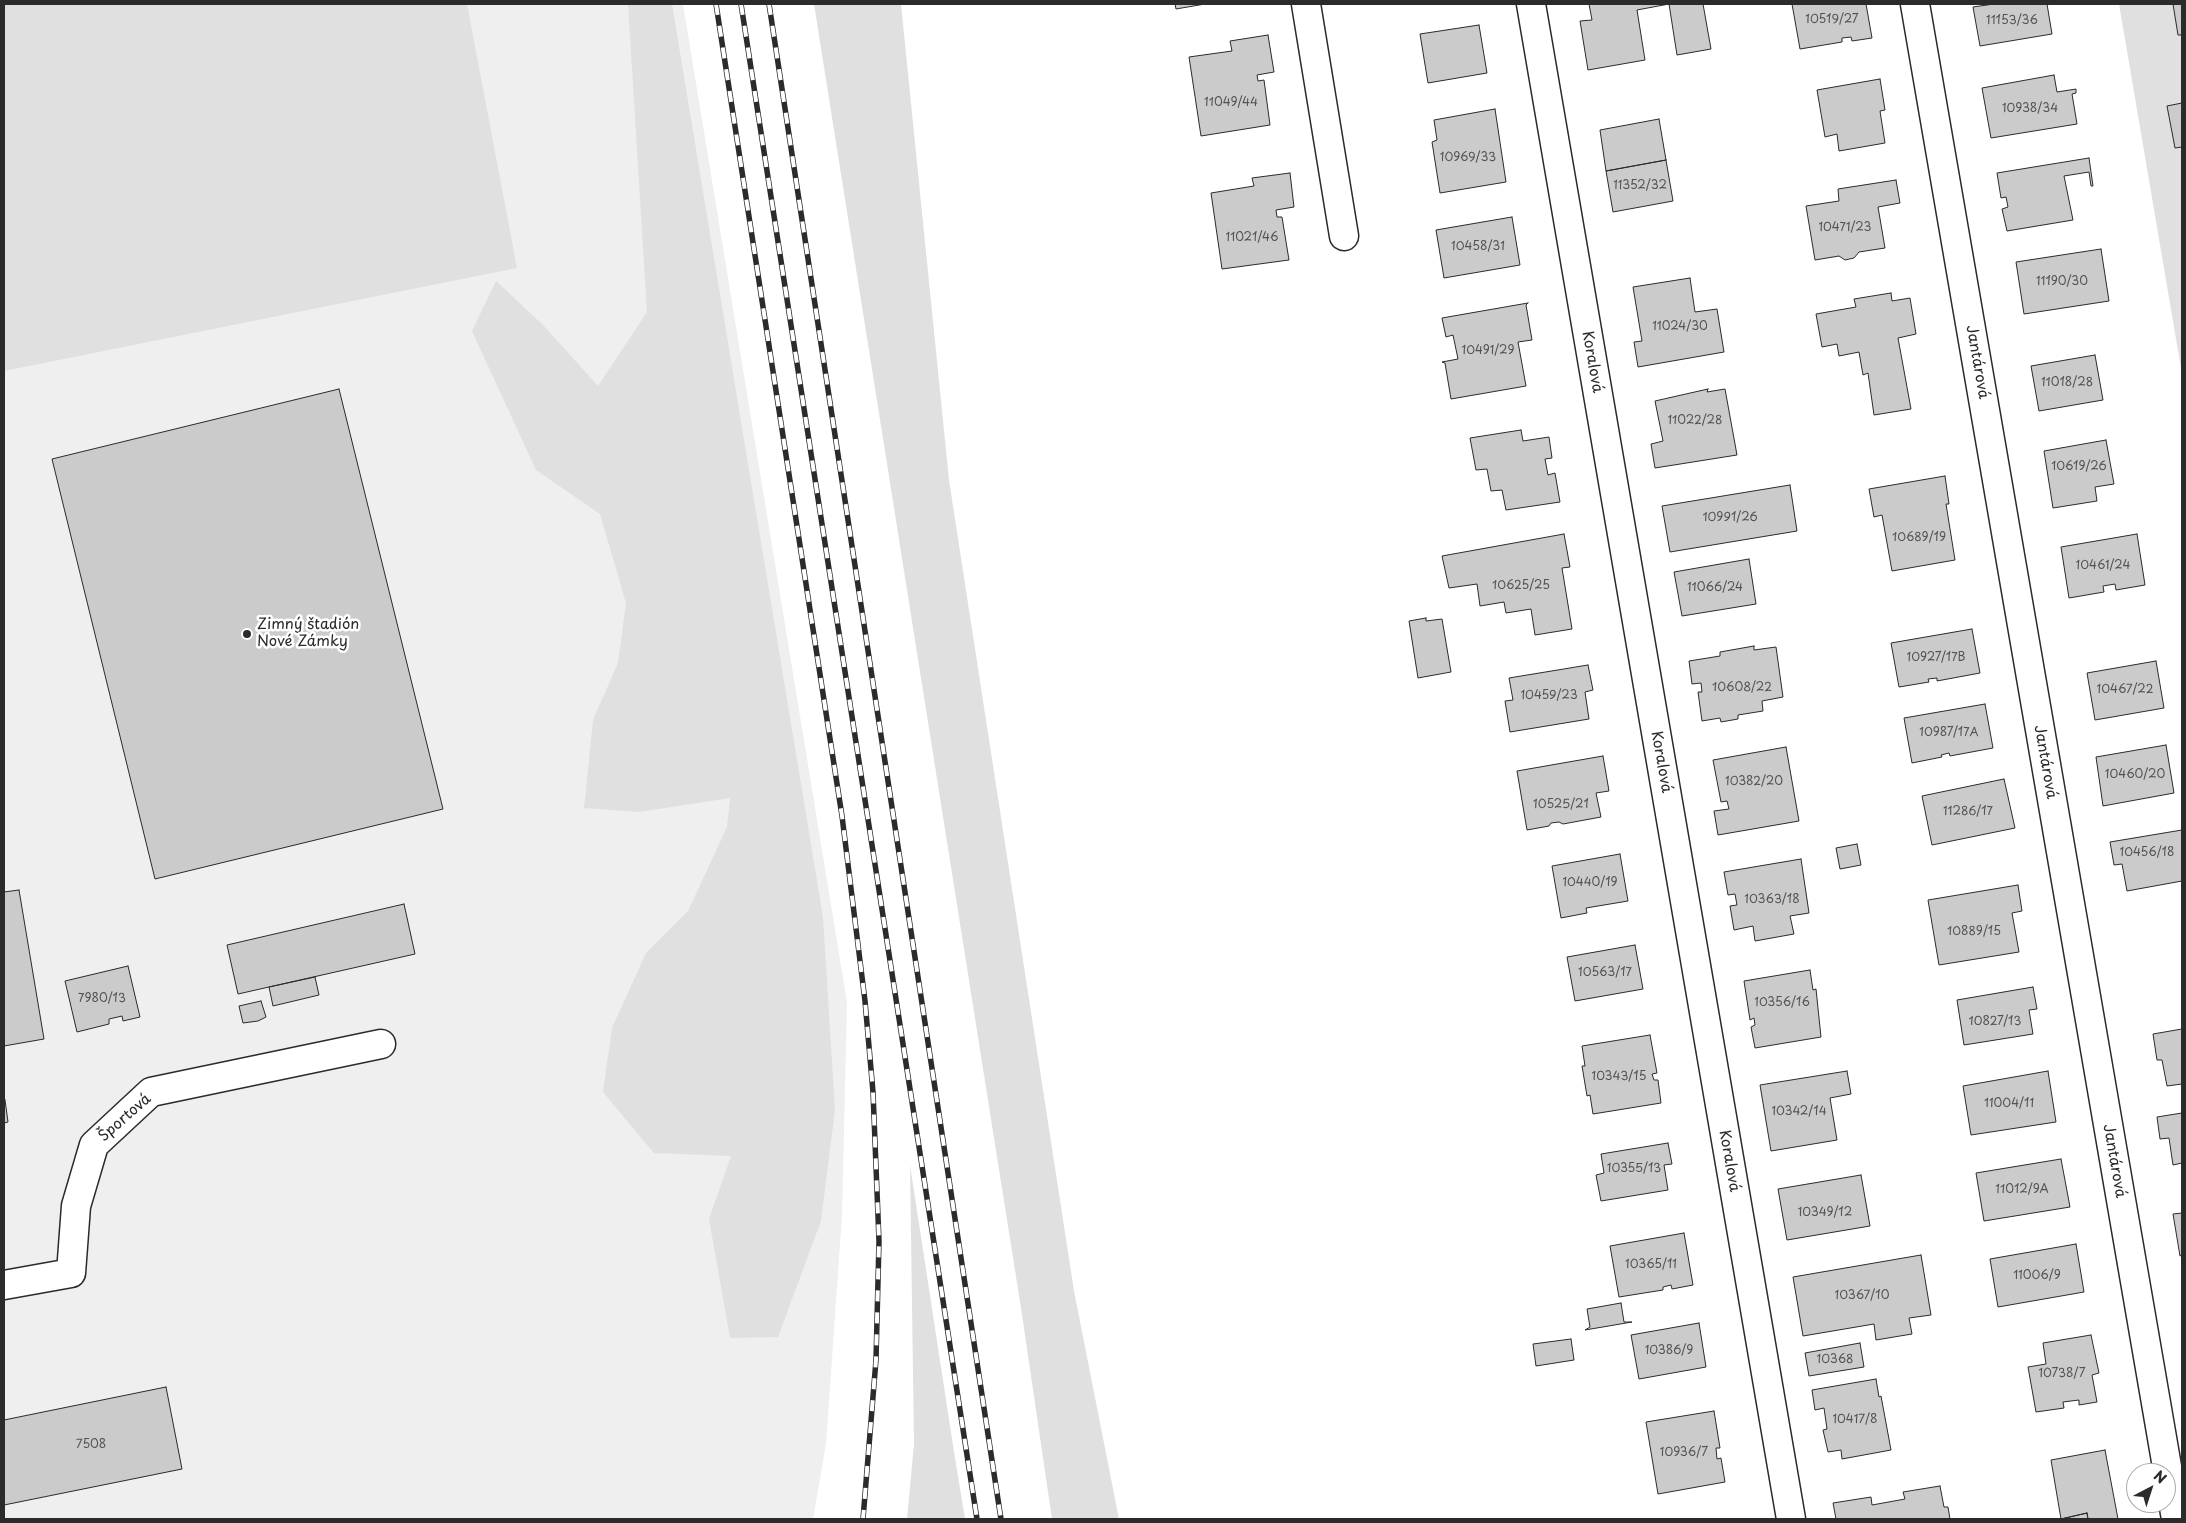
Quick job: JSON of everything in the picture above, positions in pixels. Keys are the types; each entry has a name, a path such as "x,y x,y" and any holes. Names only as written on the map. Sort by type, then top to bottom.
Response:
{"street":[{"path":"1306,4 1344,236"},
{"name":"Koralová","path":"1531,4 1791,1519"},
{"name":"Jantárová","path":"1915,4 2176,1519"},
{"name":"Športová","path":"4,1285 71,1273 76,1206 94,1145 151,1092 381,1044"}],"shaded area":[{"path":"4,4 683,4 847,1002 842,1216 826,1444 813,1519 4,1519"},
{"path":"4,4 467,4 517,268 4,371"},
{"path":"628,4 672,4 823,917 835,1110 821,1221 778,1337 730,1338 709,1219 731,1156 654,1153 603,1092 612,1028 646,953 688,911 727,827 730,798 639,812 584,808 593,720 618,663 626,603 600,514 536,470 472,331 496,281 544,326 598,386 647,312"},
{"path":"814,4 901,4 949,480 1074,1291 1119,1519 1052,1519 1021,1308"},
{"path":"2119,4 2182,4 2182,374"},
{"path":"910,1165 965,1519 907,1519 914,1444"}],"building":[{"path":"1175,4 1205,4 1176,9"},
{"path":"1589,4 1669,4 1637,10 1645,60 1588,70 1580,21 1592,20"},
{"path":"1669,4 1703,4 1711,49 1677,55"},
{"path":"1792,4 1866,4 1872,38 1852,41 1851,37 1842,38 1842,42 1800,49"},
{"path":"1994,4 2047,4 2052,34 1980,46 1973,7"},
{"path":"2173,4 2182,4 2182,35 2178,35"},
{"path":"1479,25 1487,73 1428,83 1420,34"},
{"path":"1268,35 1274,72 1257,75 1258,81 1264,80 1270,125 1201,136 1189,57 1232,51 1230,41"},
{"path":"2054,75 2057,92 2076,89 2076,93 2072,94 2077,124 1991,138 1982,88"},
{"path":"1880,79 1885,110 1880,111 1885,143 1839,151 1837,134 1825,137 1817,90"},
{"path":"2182,103 2182,147 2175,148 2167,106"},
{"path":"1495,109 1506,182 1440,193 1432,142 1437,140 1434,120"},
{"path":"1659,119 1666,160 1606,171 1600,130"},
{"path":"2089,158 2093,186 2091,186 2089,172 2064,176 2073,220 2007,231 2002,209 2008,207 2006,197 2001,198 1997,173"},
{"path":"1666,160 1673,201 1613,212 1606,171"},
{"path":"1290,173 1294,207 1276,210 1277,217 1282,217 1289,260 1222,269 1211,193 1254,186 1252,178"},
{"path":"1896,180 1900,203 1878,207 1885,248 1859,252 1854,258 1845,260 1839,256 1815,260 1806,206 1839,201 1838,189"},
{"path":"1512,217 1520,265 1444,278 1436,230"},
{"path":"2101,249 2109,301 2024,314 2016,262"},
{"path":"1690,278 1695,312 1717,309 1724,352 1638,367 1634,342 1642,341 1633,287"},
{"path":"1891,293 1892,301 1910,298 1916,334 1898,338 1911,409 1874,415 1868,373 1863,375 1859,352 1839,356 1837,344 1822,347 1816,314 1856,307 1854,299"},
{"path":"1528,303 1526,305 1532,340 1518,342 1526,386 1451,399 1445,363 1442,362 1458,359 1453,335 1446,337 1442,318"},
{"path":"2095,355 2103,400 2039,411 2031,366"},
{"name":"Zimný štadión Nové Zámky","path":"339,389 443,809 155,879 52,459"},
{"path":"1708,389 1707,392 1725,389 1737,455 1655,468 1651,444 1663,441 1655,401"},
{"path":"1521,430 1523,441 1549,437 1552,458 1545,459 1548,475 1555,473 1560,502 1506,510 1502,490 1491,491 1487,469 1476,470 1470,438"},
{"path":"2106,440 2114,484 2095,487 2097,501 2053,508 2044,451"},
{"path":"1945,476 1949,504 1946,504 1955,560 1892,571 1882,515 1874,517 1869,489"},
{"path":"1790,485 1797,531 1670,552 1662,506"},
{"path":"1564,534 1570,567 1562,568 1572,629 1535,635 1531,609 1506,613 1504,602 1480,606 1477,584 1449,588 1442,556"},
{"path":"2137,534 2145,585 2116,590 2115,584 2103,586 2104,592 2069,598 2061,547"},
{"path":"1749,559 1756,604 1682,616 1674,572"},
{"path":"1426,618 1426,621 1442,619 1451,672 1418,678 1409,621"},
{"path":"1972,629 1980,673 1937,681 1937,678 1928,679 1929,682 1899,687 1891,643"},
{"path":"1754,646 1754,650 1776,647 1783,697 1762,701 1763,711 1738,715 1738,719 1721,722 1720,718 1702,721 1698,692 1702,692 1701,683 1692,684 1689,661 1720,656 1720,652"},
{"path":"2156,661 2164,708 2095,720 2087,673"},
{"path":"1588,665 1593,690 1585,692 1589,719 1510,732 1505,701 1513,700 1509,678"},
{"path":"1985,704 1993,748 1950,756 1949,753 1941,755 1942,757 1912,763 1904,718"},
{"path":"2166,745 2174,793 2103,806 2096,757"},
{"path":"1786,747 1799,821 1718,835 1714,811 1729,809 1727,801 1721,802 1713,760"},
{"path":"1603,756 1609,791 1596,793 1601,817 1563,824 1559,822 1551,823 1549,826 1527,830 1517,771"},
{"path":"2004,779 2015,828 1932,845 1922,796"},
{"path":"2182,830 2182,881 2127,891 2122,864 2114,865 2110,842"},
{"path":"1857,844 1861,865 1840,869 1836,848"},
{"path":"1620,854 1628,901 1586,908 1587,913 1561,918 1552,866"},
{"path":"1801,859 1809,913 1790,916 1794,934 1755,941 1753,926 1734,930 1730,906 1737,905 1735,894 1728,895 1724,872"},
{"path":"2018,885 2022,911 2012,913 2019,952 1939,965 1928,900"},
{"path":"19,890 44,1039 4,1046 4,892"},
{"path":"404,904 415,954 238,994 227,945"},
{"path":"1635,945 1643,989 1575,1001 1567,957"},
{"path":"128,966 140,1017 123,1021 122,1016 109,1019 109,1024 77,1032 65,981"},
{"path":"1810,970 1813,990 1816,989 1821,1037 1755,1048 1751,1027 1755,1025 1754,1018 1750,1020 1744,981"},
{"path":"315,977 319,995 273,1006 269,987"},
{"path":"2033,987 2037,1009 2029,1010 2033,1034 1964,1045 1957,1000"},
{"path":"261,1001 266,1017 258,1021 243,1023 239,1006"},
{"path":"2182,1029 2182,1084 2167,1086 2162,1060 2157,1060 2153,1034"},
{"path":"1650,1035 1657,1073 1652,1074 1654,1080 1658,1080 1661,1103 1593,1114 1590,1095 1587,1096 1582,1066 1585,1066 1582,1046"},
{"path":"1847,1071 1851,1094 1830,1098 1837,1140 1771,1151 1760,1085"},
{"path":"2048,1071 2056,1122 1971,1135 1963,1086"},
{"path":"4,1101 8,1122 4,1123"},
{"path":"2182,1113 2182,1163 2173,1165 2169,1138 2160,1139 2157,1117"},
{"path":"1668,1143 1672,1164 1664,1165 1668,1190 1601,1201 1596,1175 1604,1173 1601,1154"},
{"path":"2061,1159 2070,1207 1984,1221 1976,1173"},
{"path":"1861,1175 1870,1226 1787,1240 1778,1189"},
{"path":"2182,1213 2182,1255 2180,1256 2173,1214"},
{"path":"1684,1233 1693,1285 1672,1289 1671,1285 1663,1287 1663,1290 1619,1297 1610,1246"},
{"path":"2076,1244 2084,1292 1998,1307 1990,1259"},
{"path":"1921,1255 1931,1315 1909,1318 1912,1334 1876,1340 1874,1324 1803,1336 1793,1277"},
{"path":"1621,1303 1624,1322 1632,1322 1585,1330 1590,1327 1587,1309"},
{"path":"1699,1323 1706,1367 1639,1379 1631,1335"},
{"path":"2091,1335 2099,1373 2092,1375 2097,1402 2079,1405 2079,1400 2063,1402 2064,1408 2036,1412 2028,1367 2046,1364 2043,1343"},
{"path":"1571,1339 1574,1360 1536,1366 1533,1344"},
{"path":"1860,1343 1864,1367 1809,1376 1805,1353"},
{"path":"1876,1379 1891,1450 1842,1459 1841,1450 1828,1452 1823,1430 1827,1429 1824,1408 1815,1410 1812,1390"},
{"path":"166,1387 182,1469 4,1505 4,1420"},
{"path":"1714,1411 1720,1448 1716,1448 1717,1459 1721,1458 1725,1482 1658,1494 1646,1422"},
{"path":"2105,1450 2118,1519 2088,1519 2087,1513 2061,1519 2051,1460"},
{"path":"1940,1486 1944,1507 1948,1507 1950,1519 1836,1519 1833,1503 1871,1497 1872,1505 1905,1499 1903,1492"},
{"path":"2087,1513 2088,1519 2061,1519"}],"railway":[{"path":"716,4 842,816 865,1001 873,1092 879,1241 876,1360 863,1519"},
{"path":"741,4 977,1519"},
{"path":"769,4 1001,1519"}],"place":[{"name":"Zimný štadión Nové Zámky","path":"247,634"}]}
